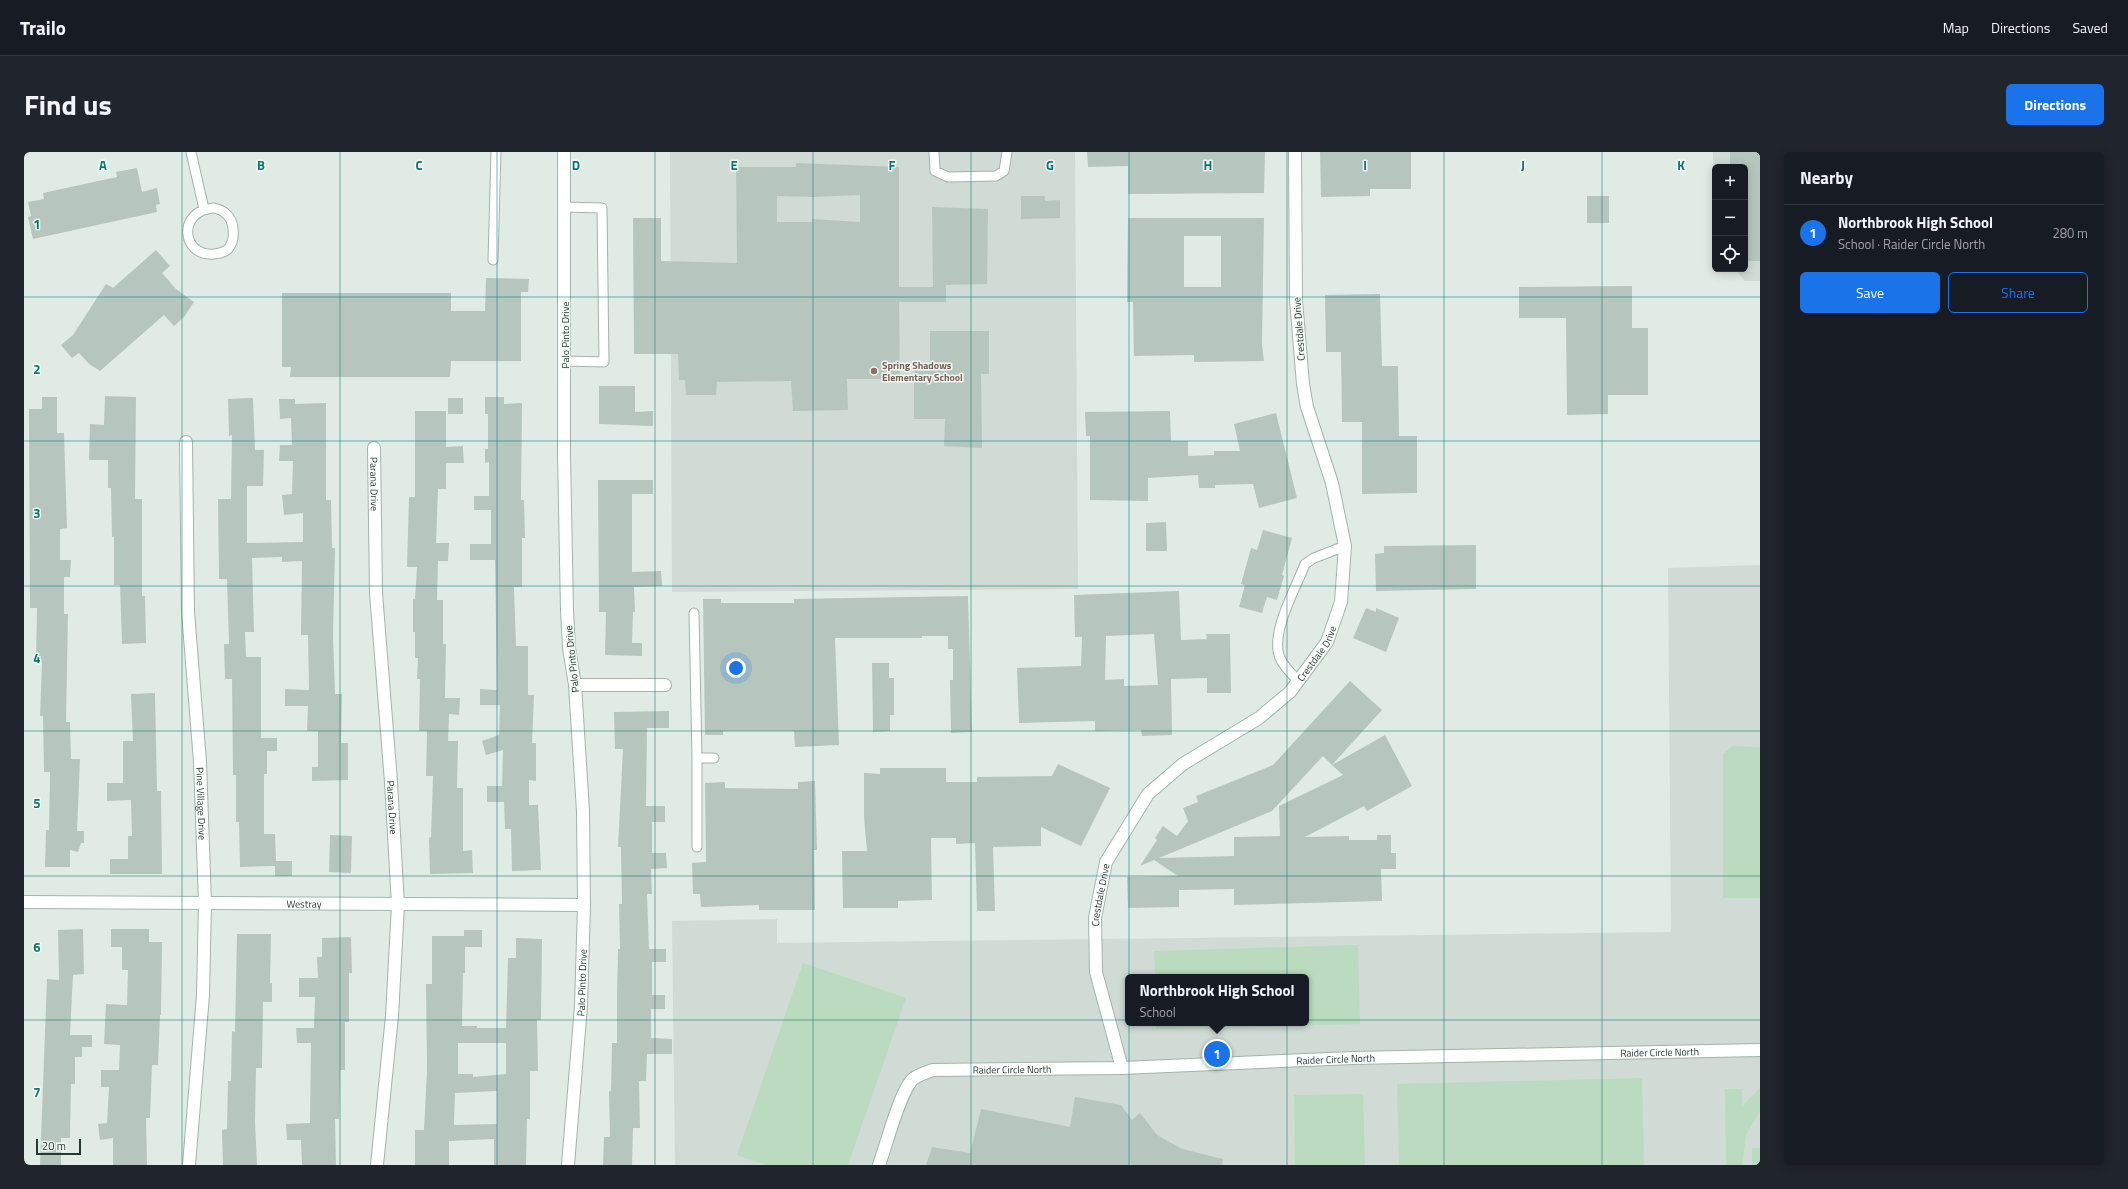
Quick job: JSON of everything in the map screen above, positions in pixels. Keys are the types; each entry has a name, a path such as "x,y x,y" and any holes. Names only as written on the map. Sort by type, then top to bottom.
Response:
{"street":[{"name":"Palo Pinto Drive","path":"564,152 567,610 569,648 575,685 583,811 584,905 581,1006 568,1165"},
{"name":"Crestdale Drive","path":"1122,1068 1096,972 1096,918 1106,862 1148,794 1184,764 1259,718 1290,692 1299,682 1327,642 1341,602 1345,546 1332,483 1307,407 1303,384 1296,300 1295,152"},
{"name":"Pine Village Drive","path":"186,442 188,612 200,762 205,903 203,995 189,1165"},
{"name":"Parana Drive","path":"374,448 376,593 391,782 398,905 392,1016 377,1165"},
{"path":"575,685 665,684"},
{"name":"Westray","path":"24,902 584,905"},
{"name":"Raider Circle North","path":"879,1165 903,1098 914,1078 933,1070 1122,1068 1345,1058 1760,1050"}],"lane":[{"path":"191,152 204,209"},
{"path":"493,260 496,152"},
{"path":"934,152 935,171 948,177 996,176 1004,171 1008,152"},
{"path":"564,207 602,208 604,354 604,362 565,361"},
{"path":"204,209 220,210 226,213 231,220 233,239 225,252 206,254 192,246 190,242 188,229 190,220 197,212 204,209"},
{"path":"1299,682 1281,659 1278,647 1278,632 1305,564 1314,558 1345,546"},
{"path":"694,613 697,847"},
{"path":"697,758 714,758"}],"shaded area":[{"name":"Spring Shadows Elementary School","path":"670,152 1075,152 1078,589 672,592"},
{"path":"1713,152 1760,152 1760,281 1745,281 1738,272 1748,272 1748,164 1713,164"},
{"path":"1760,565 1760,1165 675,1165 672,921 777,919 777,943 1671,932 1668,568"}],"green space":[{"path":"1733,746 1760,747 1760,898 1723,898 1723,754"},
{"path":"1358,945 1360,1024 1309,1025 1309,974 1155,974 1154,951"},
{"path":"803,963 906,998 848,1165 766,1165 737,1155"},
{"path":"1156,1026 1278,1026 1156,1029"},
{"path":"1642,1078 1644,1165 1399,1165 1397,1084"},
{"path":"1760,1088 1760,1111 1746,1135 1742,1165 1726,1165 1725,1089 1742,1089 1742,1106"},
{"path":"1363,1094 1365,1165 1295,1165 1294,1095"},
{"path":"1752,1148 1760,1148 1760,1165 1752,1165"}],"building":[{"path":"1087,152 1265,152 1264,193 1128,194 1128,166 1088,167"},
{"path":"1320,152 1411,152 1411,189 1370,189 1370,196 1321,197"},
{"path":"1730,152 1760,152 1760,261 1748,261 1748,164 1730,164"},
{"path":"796,163 899,167 899,287 933,287 932,207 988,209 987,284 946,285 946,302 899,302 900,379 847,379 848,410 793,411 791,381 717,382 716,395 686,395 685,380 679,380 678,354 634,354 633,218 661,218 661,261 737,263 736,167 796,167","holes":["860,195 860,222 812,219 812,222 777,222 777,196 813,197"]},
{"path":"137,168 142,192 157,188 160,204 156,205 157,212 33,239 28,217 31,216 28,202 44,199 43,193 117,177 116,172"},
{"path":"1021,196 1045,196 1045,201 1060,200 1060,218 1021,219"},
{"path":"1587,196 1609,196 1609,223 1587,223"},
{"path":"1128,218 1264,218 1262,345 1264,361 1194,362 1194,355 1134,356 1133,302 1127,302","holes":["1184,236 1221,236 1221,287 1184,287"]},
{"path":"156,250 170,266 162,273 176,289 194,302 184,317 174,326 164,315 100,371 89,364 79,353 72,358 61,345 73,335 106,284 113,288"},
{"path":"486,278 529,279 528,292 521,292 521,361 451,361 450,377 290,377 291,367 282,367 282,293 451,293 451,311 485,311"},
{"path":"1632,286 1632,328 1648,328 1648,395 1608,395 1608,414 1567,415 1566,318 1519,318 1519,287"},
{"path":"1380,294 1382,366 1398,366 1399,436 1417,436 1417,493 1362,494 1362,422 1342,422 1341,352 1326,352 1325,295"},
{"path":"930,331 989,331 989,374 981,374 982,448 944,446 945,419 914,419 914,370 930,371"},
{"path":"599,386 635,386 635,412 653,411 653,426 599,424"},
{"path":"105,396 136,397 135,499 142,499 142,596 145,596 146,643 122,644 120,585 114,585 114,537 112,537 111,488 108,488 108,460 89,460 90,424 104,425"},
{"path":"42,397 57,397 57,433 64,433 67,528 60,529 60,560 71,560 70,577 64,577 64,614 68,614 66,722 70,722 71,759 80,759 77,831 84,831 84,843 81,843 78,852 70,850 70,867 45,867 46,830 49,830 50,772 44,772 43,716 40,716 42,663 36,663 37,608 30,608 29,409 42,409"},
{"path":"485,397 504,397 504,404 522,403 521,500 524,500 525,538 522,538 522,587 514,587 516,646 528,646 528,695 534,695 532,743 536,743 536,781 529,780 529,805 538,805 541,870 512,871 511,829 505,829 504,802 487,802 487,786 502,786 503,750 486,755 482,741 499,735 500,705 480,705 480,689 497,690 495,560 470,560 470,544 491,544 491,510 474,510 474,496 489,496 489,462 485,463 485,449 488,449 488,414 485,414"},
{"path":"253,398 255,450 264,450 263,486 247,486 247,543 303,542 303,513 284,515 282,495 292,494 293,461 279,461 280,445 292,445 291,418 280,419 279,399 295,399 295,404 326,403 326,500 331,500 332,548 335,548 333,635 335,694 342,694 341,743 348,743 348,780 312,781 312,767 318,767 318,731 307,731 308,706 285,706 285,689 309,690 308,635 301,635 302,561 282,562 282,557 252,558 254,632 245,632 246,657 261,657 261,738 277,738 277,751 267,751 267,774 264,774 264,834 275,834 276,861 292,861 292,876 275,876 275,866 240,867 239,822 236,822 236,775 233,775 232,679 225,679 224,644 229,644 227,579 219,579 218,499 231,499 232,435 229,436 228,399"},
{"path":"448,398 463,398 463,414 448,414"},
{"path":"415,411 446,411 446,447 463,446 464,463 446,463 446,489 438,489 436,543 449,543 448,561 438,561 437,600 443,600 443,644 446,644 445,698 460,698 459,715 449,714 448,741 458,741 457,788 463,788 463,851 472,850 473,873 430,874 429,838 431,837 433,776 426,776 427,731 419,731 420,679 417,679 418,658 415,658 415,632 413,632 413,599 415,599 417,567 407,567 409,497 415,497"},
{"path":"1170,411 1171,441 1188,441 1188,456 1214,455 1214,451 1240,451 1234,424 1276,413 1297,498 1259,508 1253,484 1215,485 1215,488 1199,488 1198,475 1148,478 1148,501 1090,500 1090,436 1086,436 1085,412"},
{"path":"598,480 653,480 653,494 632,494 632,572 661,571 662,586 634,587 635,612 633,612 632,643 642,643 642,656 605,655 606,612 599,612"},
{"path":"1166,522 1167,551 1146,551 1146,523"},
{"path":"1263,530 1292,538 1277,600 1267,597 1262,613 1239,607 1245,585 1241,584 1251,548 1257,550"},
{"path":"1476,545 1476,589 1376,591 1375,554 1384,553 1384,546"},
{"path":"1179,591 1181,640 1207,639 1206,634 1230,634 1231,693 1207,693 1207,678 1171,679 1172,735 1142,736 1141,730 1095,731 1095,721 1019,723 1017,668 1081,666 1082,637 1075,637 1074,595","holes":["1154,634 1158,685 1124,686 1124,679 1105,680 1106,636"]},
{"path":"968,596 972,732 951,733 950,680 953,680 953,649 948,649 948,636 922,636 922,638 835,638 839,745 795,747 794,731 723,731 723,735 705,735 703,599 721,599 721,603 794,603 794,599"},
{"path":"1366,608 1376,612 1376,608 1399,618 1386,652 1353,638"},
{"path":"872,663 889,663 889,678 894,678 894,715 890,715 890,731 873,732"},
{"path":"1350,681 1382,710 1332,765 1385,735 1412,786 1367,811 1364,806 1305,837 1349,836 1349,840 1377,840 1377,835 1391,835 1391,853 1396,853 1396,869 1381,869 1382,901 1234,905 1234,889 1179,890 1179,907 1128,908 1127,877 1178,876 1154,860 1140,866 1157,840 1155,838 1163,826 1177,836 1188,821 1183,808 1198,802 1196,796 1273,765","holes":["1323,756 1343,775 1279,806 1280,836 1234,837 1234,856 1159,858 1272,811"]},
{"path":"155,693 157,791 161,791 162,874 110,874 110,859 128,859 128,836 132,836 131,800 107,801 107,783 123,783 123,741 133,741 131,694"},
{"path":"669,711 669,728 647,728 646,806 665,806 665,822 652,822 652,853 666,853 667,868 651,869 652,894 647,894 649,949 666,949 666,962 652,962 652,995 665,995 665,1009 651,1009 651,1038 672,1039 672,1054 647,1054 646,1081 639,1081 640,1128 633,1128 632,1165 603,1165 604,1137 610,1137 609,1091 611,1091 612,1043 617,1043 618,949 620,949 619,904 622,904 621,847 618,847 623,749 615,749 614,712"},
{"path":"1058,764 1110,788 1081,846 1041,827 1041,846 993,847 995,911 977,911 975,843 956,844 956,838 931,838 932,900 898,901 898,908 843,908 842,851 867,851 864,818 864,773 880,774 880,768 946,768 946,782 977,782 977,777 1052,776"},
{"path":"815,781 817,850 814,850 815,910 759,910 759,905 701,907 700,894 693,894 692,863 706,862 705,783 725,782 725,788 798,789 798,782"},
{"path":"330,835 352,836 351,873 329,872"},
{"path":"83,929 84,974 73,975 70,1035 92,1035 92,1047 82,1047 82,1057 75,1057 75,1084 71,1084 70,1138 61,1138 61,1165 40,1165 47,979 59,980 58,930"},
{"path":"111,929 149,929 149,942 162,942 161,1015 158,1065 152,1065 150,1118 146,1118 147,1165 113,1165 113,1138 100,1140 98,1124 107,1123 109,1087 101,1087 101,1070 119,1070 120,1045 104,1044 106,1004 127,1005 128,970 122,970 122,947 111,947"},
{"path":"464,930 482,930 482,947 465,947 465,973 463,973 462,1026 477,1026 477,1028 506,1028 508,958 516,958 516,938 542,939 541,1020 537,1020 538,1071 530,1071 530,1119 527,1119 526,1165 494,1165 494,1139 449,1141 449,1165 415,1165 415,1130 424,1130 427,1070 426,984 432,984 432,936 464,936","holes":["458,1043 506,1043 506,1074 473,1077 473,1074 458,1074","497,1091 497,1124 454,1125 455,1093"]},
{"path":"237,934 271,934 270,983 272,983 272,1002 263,1002 262,1068 256,1068 255,1122 257,1165 223,1165 222,1130 227,1129 228,1081 231,1081 232,1031 235,1032"},
{"path":"351,937 352,973 349,973 349,1022 345,1022 345,1070 340,1070 339,1119 335,1119 336,1165 302,1165 301,1140 287,1140 286,1124 310,1123 311,1043 297,1043 296,1028 314,1028 315,997 299,997 299,978 318,978 317,957 322,957 322,938"},
{"path":"1075,1097 1121,1105 1132,1120 1140,1113 1157,1135 1182,1149 1223,1159 1222,1165 926,1165 932,1147 970,1153 981,1109 1070,1127"}],"place":[{"name":"Spring Shadows Elementary School","path":"874,371"},
{"name":"Northbrook High School","path":"1217,1054"}]}
